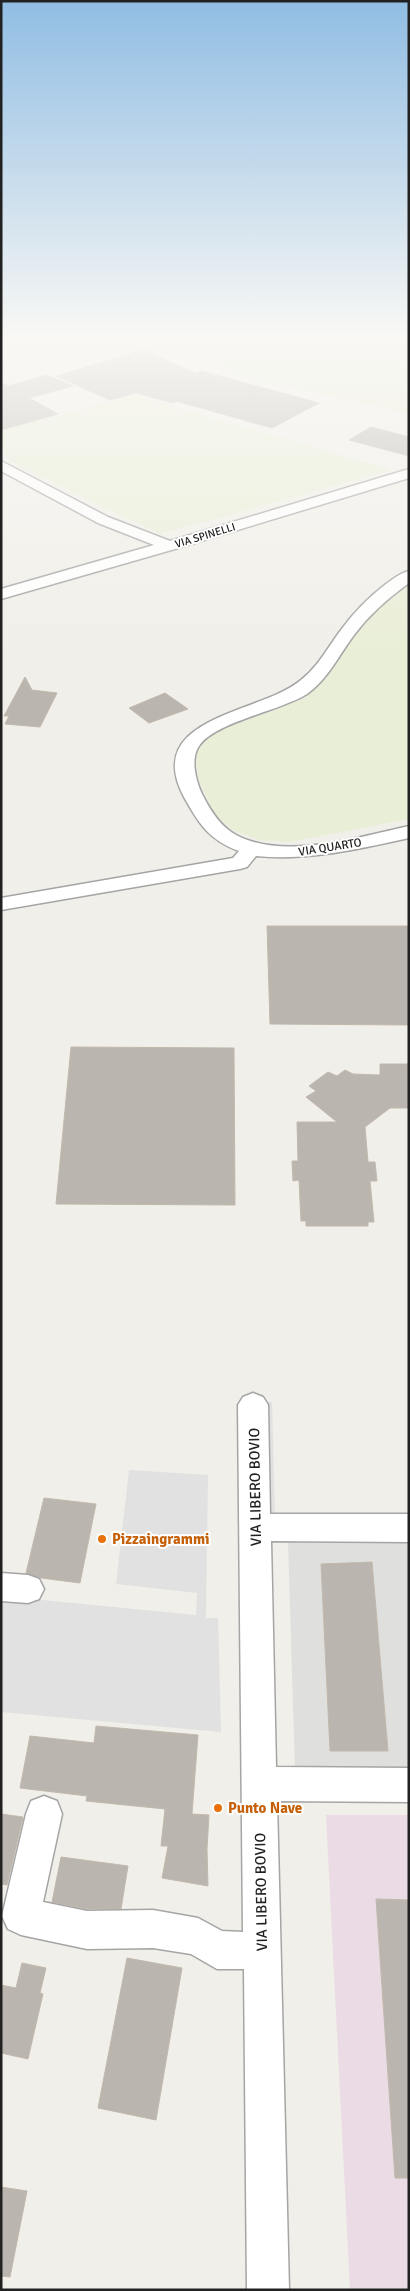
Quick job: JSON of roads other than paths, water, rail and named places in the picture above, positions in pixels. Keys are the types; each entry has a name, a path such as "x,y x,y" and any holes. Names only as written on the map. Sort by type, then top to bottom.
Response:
{"street":[{"path":"1,465 103,520 169,546"},
{"name":"VIA SPINELLI","path":"1,594 169,546 409,473"},
{"name":"VIA QUARTO","path":"409,576 371,605 354,623 313,679 302,690 268,707 204,732 191,744 185,757 186,776 204,819 229,841 251,849 279,853 297,852 409,832"},
{"path":"1,904 240,863 251,849"},
{"name":"VIA LIBERO BOVIO","path":"253,1404 268,2290"},
{"path":"256,1527 409,1528"},
{"path":"260,1784 409,1785"},
{"path":"44,1814 21,1916 87,1930 153,1929 198,1937 217,1950 261,1951"}],"place":[{"name":"Pizzaingrammi","path":"102,1539"},
{"name":"Punto Nave","path":"218,1808"}]}
